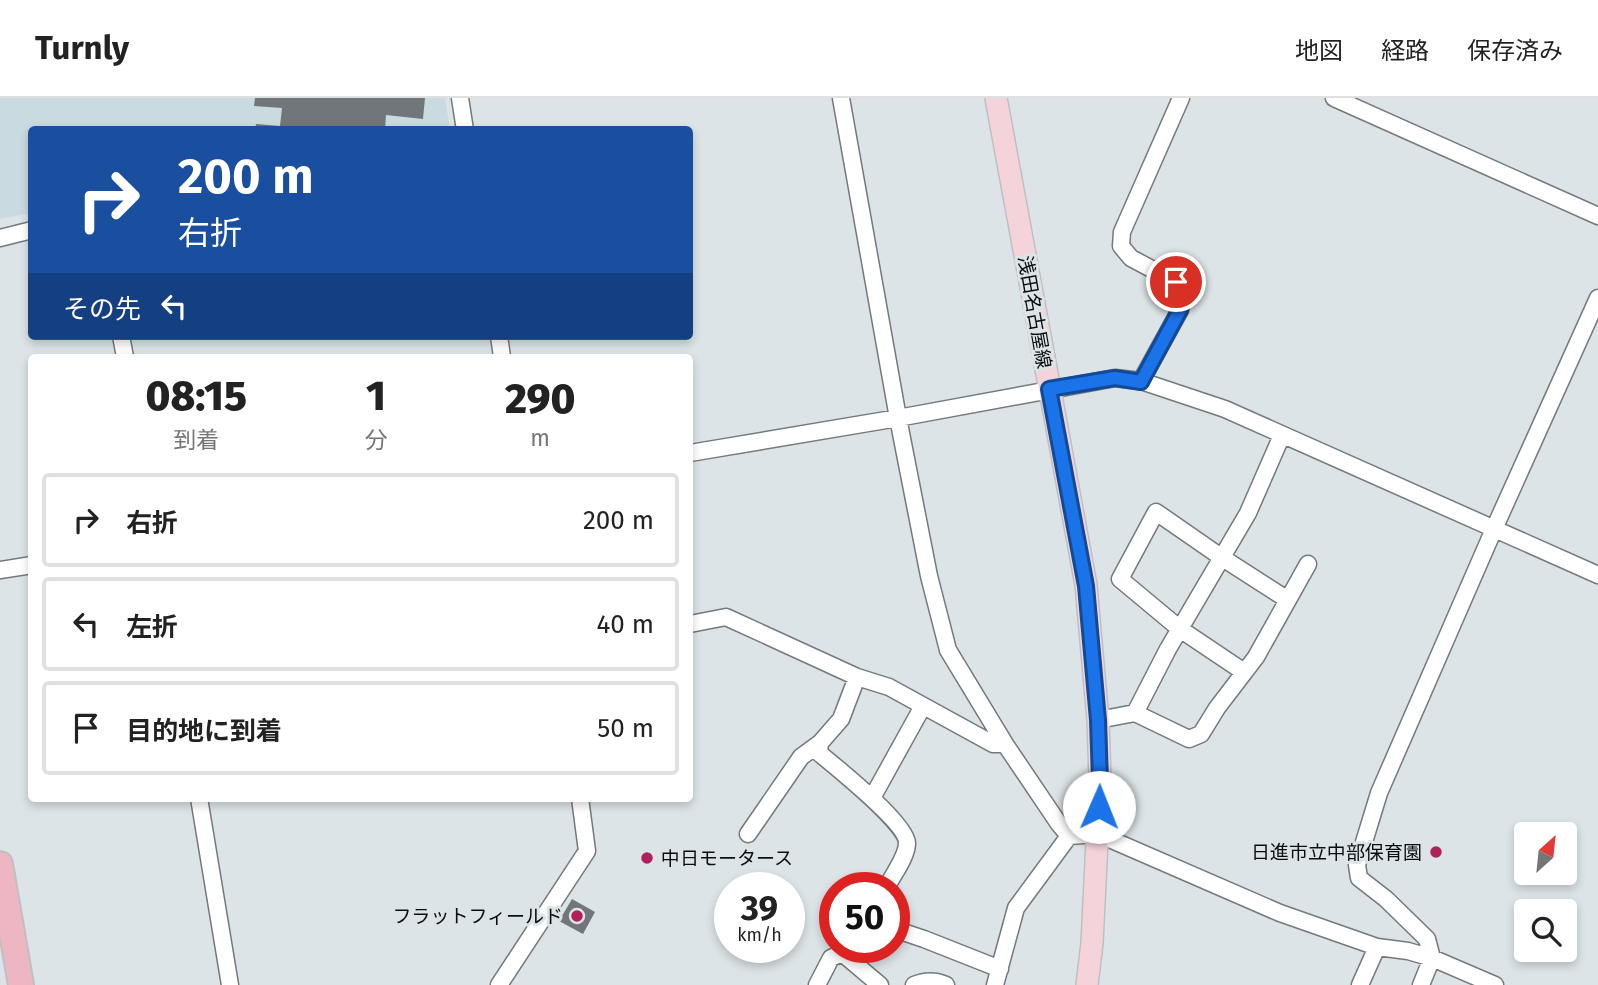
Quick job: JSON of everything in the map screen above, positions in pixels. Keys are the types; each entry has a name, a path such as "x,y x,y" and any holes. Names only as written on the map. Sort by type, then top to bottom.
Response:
{"highway":[{"path":"0,864 20,985"}],"main road":[{"name":"浅田名古屋線","path":"996,98 1086,586 1098,720 1100,780 1092,943 1087,985"}],"street":[{"path":"460,98 464,126"},
{"path":"841,98 898,418 929,576 948,650 1005,744 1069,836"},
{"path":"1141,382 1180,310 1184,295 1176,282 1131,258 1121,246 1122,232 1181,98"},
{"path":"1334,98 1598,216"},
{"path":"0,238 28,231"},
{"path":"1421,985 1433,958 1427,939 1386,899 1359,878 1357,865 1379,793 1598,298"},
{"path":"693,452 1115,378 1141,382 1224,408 1598,575"},
{"path":"1135,713 1180,629 1248,513 1282,435"},
{"path":"1244,673 1180,629 1120,579 1156,512 1288,600"},
{"path":"1098,720 1135,713 1189,739 1201,734 1256,657 1308,564"},
{"path":"0,570 28,566"},
{"path":"693,623 726,617 857,677 889,687 993,744 1005,744"},
{"path":"748,834 801,757 820,743 841,719 857,677"},
{"path":"872,798 923,706"},
{"path":"820,743 820,754 872,798 906,835 908,846 895,872"},
{"path":"200,802 230,985"},
{"path":"499,985 587,851 580,802"},
{"path":"995,985 1016,908 1069,836 1098,834 1280,913 1377,947 1433,958 1495,985"},
{"path":"910,934 1000,969"},
{"path":"1360,985 1377,947"},
{"path":"817,985 831,958 842,953 880,985"},
{"path":"914,985 938,981 946,985"}],"shaded area":[{"path":"0,98 445,98 450,126 28,126 28,214 0,219"}],"building":[{"path":"255,98 425,98 423,119 386,115 385,126 280,126 282,108 254,106"},
{"name":"フラットフィールド","path":"572,899 595,912 583,934 559,921"}],"place":[{"name":"日進市立中部保育園","path":"1436,852"},
{"name":"中日モータース","path":"647,858"},
{"name":"フラットフィールド","path":"577,916"}],"route":[{"path":"1099,807 1098,720 1086,586 1049,389 1115,378 1141,382 1180,310 1184,295 1176,282"}]}
